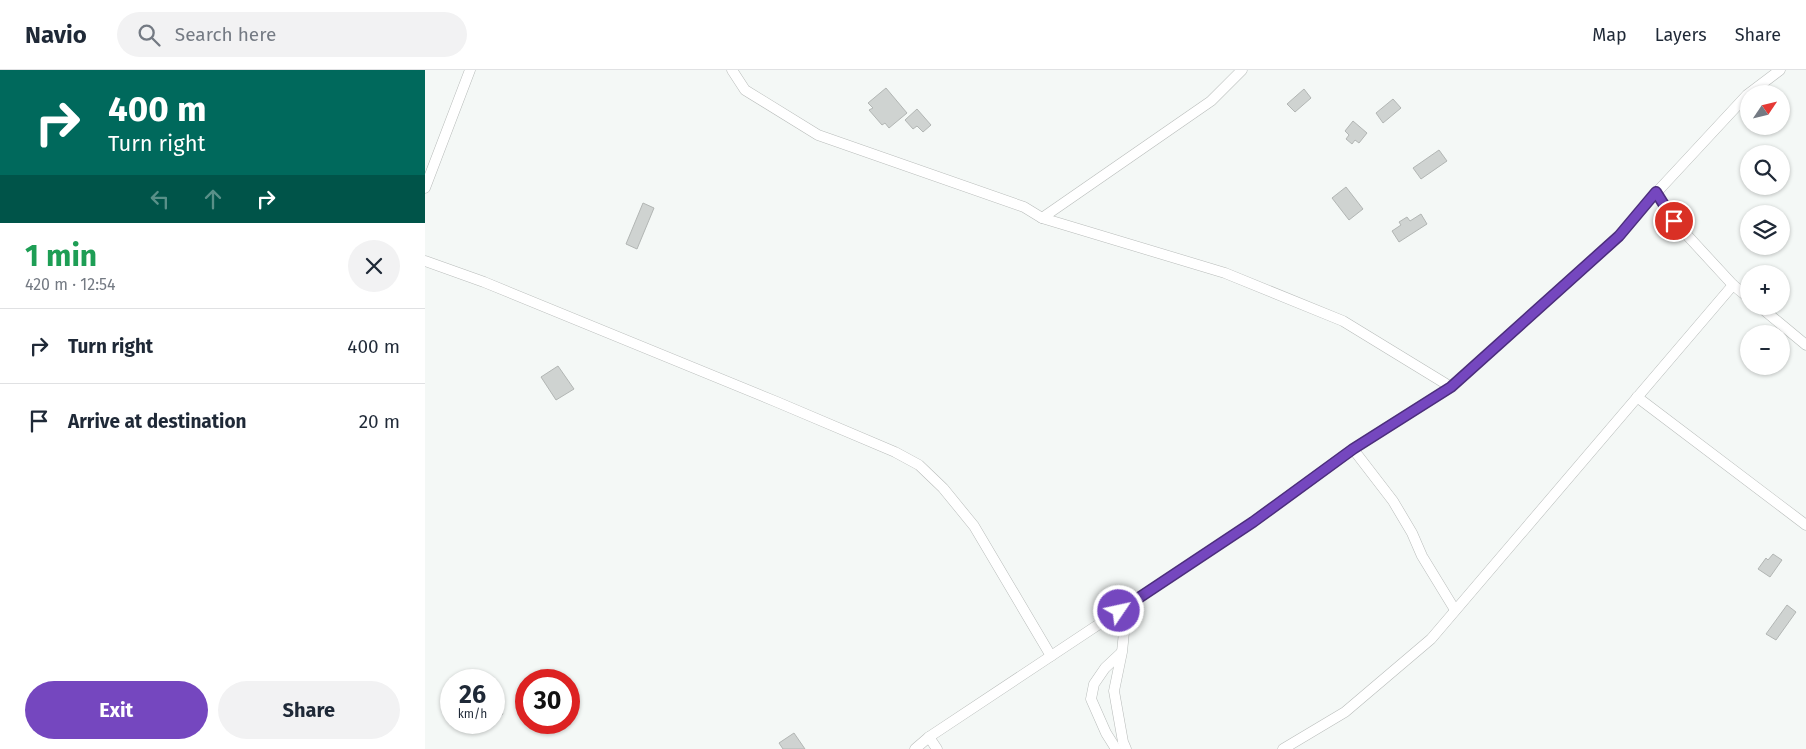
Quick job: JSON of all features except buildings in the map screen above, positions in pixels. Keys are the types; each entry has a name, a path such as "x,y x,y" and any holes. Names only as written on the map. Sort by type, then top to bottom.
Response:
{"street":[{"path":"425,188 470,70"},
{"path":"732,70 745,90 818,135 1024,207 1042,218 1225,272 1343,321 1451,387"},
{"path":"1042,218 1211,101 1242,70"},
{"path":"915,749 929,737 1253,522 1353,449 1451,387 1619,236 1656,192 1747,95 1780,70"},
{"path":"1656,192 1674,221 1740,291"},
{"path":"425,261 493,286 777,402 895,452 919,465 943,488 975,526 1051,656"},
{"path":"1283,749 1345,712 1431,639 1733,285"},
{"path":"1770,315 1806,345"},
{"path":"1637,396 1806,525"},
{"path":"1353,449 1393,500 1413,533 1422,556 1455,610"},
{"path":"1119,611 1124,632 1114,691 1123,742 1126,749"},
{"path":"1116,749 1106,733 1091,699 1094,684 1105,668 1122,652"},
{"path":"929,737 937,749"}],"route":[{"path":"1119,611 1253,522 1353,449 1451,387 1619,236 1656,192 1674,221"}]}
